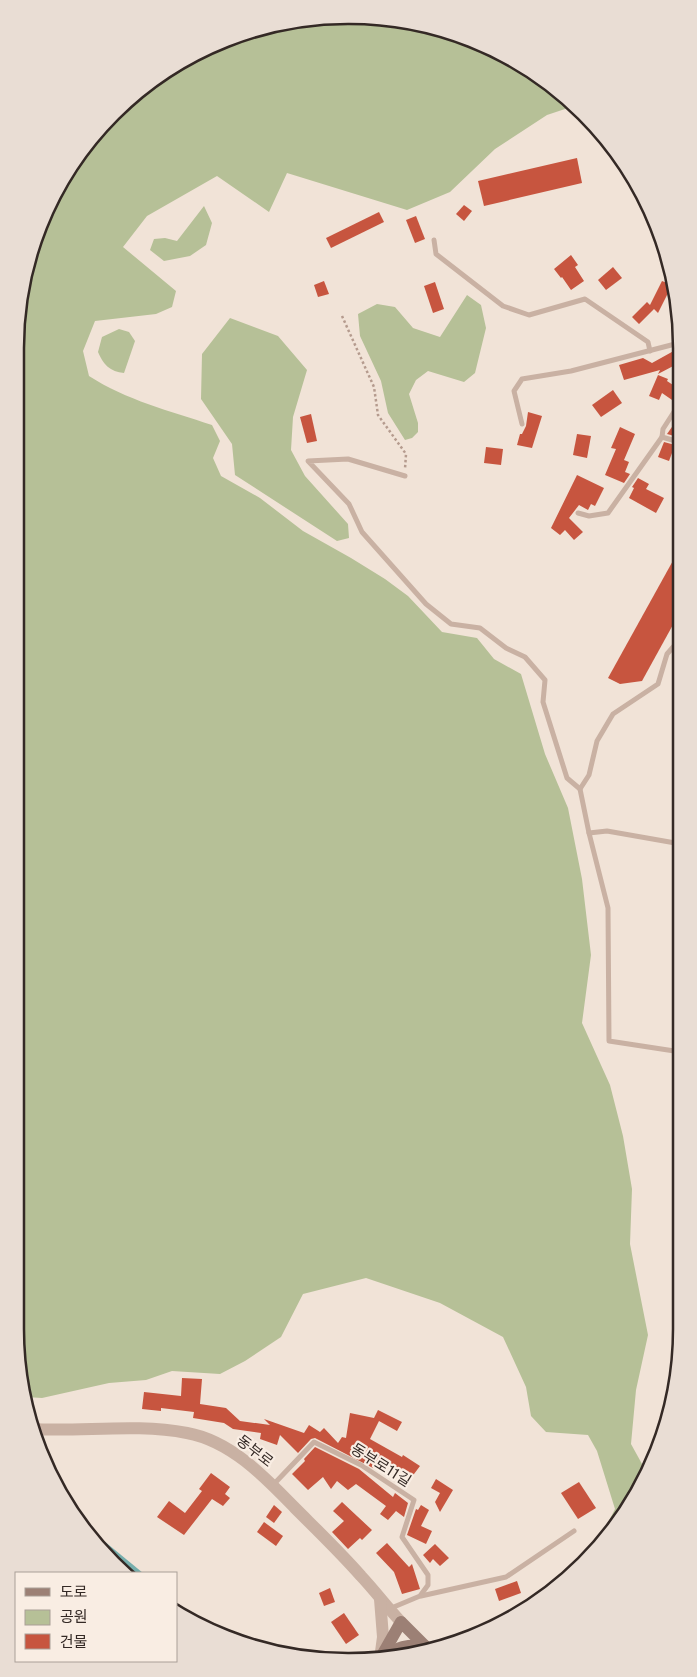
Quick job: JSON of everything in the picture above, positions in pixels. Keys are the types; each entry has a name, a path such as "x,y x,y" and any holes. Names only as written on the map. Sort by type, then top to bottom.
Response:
{"main road":[{"path":"385,1651 401,1622 423,1644"},
{"path":"395,1649 411,1645 416,1646"}],"street":[{"name":"동부로","path":"40,1429 133,1429 188,1433 213,1441 231,1451 274,1485 332,1544 401,1622"},
{"path":"381,1651 384,1604"}],"lane":[{"path":"434,240 436,254 503,306 529,315 585,299 648,342 650,351"},
{"path":"522,424 514,391 522,379 571,371 673,345"},
{"path":"578,514 589,516 608,513 662,437 663,428 673,413"},
{"path":"662,437 673,440"},
{"path":"405,476 348,459 308,461 349,504 362,532 426,604 451,624 480,628 506,648 525,657 545,680 543,702 567,778 580,788 608,908 610,1041 673,1051"},
{"path":"580,788 589,776 597,741 613,714 658,684 667,654 673,650"},
{"path":"589,833 607,831 673,843"},
{"name":"동부로11길","path":"274,1485 314,1442 362,1465 414,1500 402,1537 428,1575 428,1586 420,1596"},
{"path":"384,1604 506,1577 574,1531"}],"path":[{"path":"342,316 374,387 378,415 406,454 405,476"}],"green space":[{"path":"327,24 370,24 433,35 473,48 511,67 529,78 567,108 547,115 495,149 450,192 407,210 287,173 269,212 217,176 147,216 123,247 176,291 172,307 156,314 95,321 83,351 89,376 118,392 212,425 220,441 213,458 221,476 260,498 303,531 385,579 408,596 442,632 477,638 494,659 521,674 545,754 568,808 582,879 591,955 582,1023 610,1085 623,1136 632,1189 630,1244 648,1335 636,1390 631,1444 643,1466 630,1491 607,1525 615,1509 597,1451 588,1435 546,1432 531,1416 526,1387 503,1337 440,1303 366,1278 303,1294 281,1337 245,1361 220,1374 172,1371 146,1380 109,1383 42,1398 31,1397 24,1350 24,327 35,264 48,224 67,186 104,134 134,104 186,67 224,48 244,41 285,30"},
{"path":"204,206 212,223 206,245 190,256 164,261 150,250 154,239 165,238 177,241"},
{"path":"467,295 481,305 486,328 475,373 464,382 428,371 416,380 409,394 418,423 418,432 412,438 405,440 388,413 381,381 360,336 358,314 377,304 395,307 413,328 440,337"},
{"path":"230,318 278,336 307,370 293,417 291,450 305,476 348,524 349,538 337,541 235,475 232,444 201,399 202,354"},
{"path":"119,329 129,332 135,341 124,373 108,367 98,352 102,337"}],"water":[{"path":"100,1538 142,1572 133,1572"}],"building":[{"path":"577,158 582,183 484,206 478,181"},
{"path":"464,205 472,211 464,221 456,214"},
{"path":"379,212 384,222 331,248 326,238"},
{"path":"416,216 425,239 415,243 406,220"},
{"path":"571,255 578,265 575,267 584,281 571,290 554,269"},
{"path":"613,267 622,278 606,290 598,280"},
{"path":"324,281 329,294 318,297 314,285"},
{"path":"662,281 666,283 668,293 658,313 654,309 639,324 632,317 647,302 650,305"},
{"path":"435,282 444,309 433,313 424,286"},
{"path":"673,351 673,366 658,374 660,370 624,380 619,365 643,358 652,363"},
{"path":"658,375 668,379 667,381 673,385 673,401 662,393 659,400 649,396"},
{"path":"613,390 622,403 601,417 592,405"},
{"path":"528,412 542,416 532,448 517,445 520,434 522,434 526,426"},
{"path":"311,414 317,441 307,443 300,417"},
{"path":"673,426 673,436 667,434"},
{"path":"620,427 635,434 624,460 629,462 625,472 630,474 624,483 605,475 616,449 611,448"},
{"path":"577,434 591,436 587,458 573,455"},
{"path":"664,442 673,444 669,461 658,457"},
{"path":"486,447 503,449 501,465 484,463"},
{"path":"577,475 604,488 595,506 591,504 588,510 579,505 569,518 583,532 574,540 565,530 560,535 551,528"},
{"path":"638,478 649,484 646,489 664,498 656,513 629,498 634,488 632,487"},
{"path":"673,561 673,625 642,681 620,684 608,678"},
{"path":"182,1378 202,1379 200,1404 226,1408 240,1421 270,1425 264,1419 304,1433 309,1425 320,1432 324,1428 338,1443 342,1437 346,1438 350,1413 374,1418 378,1410 402,1422 397,1431 379,1421 370,1439 402,1457 403,1455 420,1466 411,1478 379,1457 373,1468 315,1438 311,1439 298,1453 280,1435 277,1445 260,1439 261,1433 233,1429 224,1423 193,1418 194,1412 161,1408 161,1411 142,1409 144,1392 181,1396"},
{"path":"315,1447 359,1469 393,1497 395,1493 408,1503 404,1517 396,1511 388,1520 380,1514 386,1506 356,1484 348,1490 337,1481 331,1489 323,1477 308,1490 292,1474"},
{"path":"211,1473 230,1487 225,1494 230,1498 223,1506 212,1499 184,1535 157,1517 169,1501 185,1513 202,1491 199,1489"},
{"path":"436,1479 453,1490 440,1512 435,1502 440,1493 431,1488"},
{"path":"579,1482 596,1508 578,1519 561,1493"},
{"path":"342,1502 372,1530 362,1540 360,1538 348,1549 332,1532 344,1521 333,1511"},
{"path":"274,1505 282,1512 274,1523 266,1517"},
{"path":"421,1505 429,1510 421,1526 432,1531 426,1544 407,1535 416,1509 418,1510"},
{"path":"264,1522 283,1536 276,1546 257,1532"},
{"path":"387,1543 409,1567 412,1564 420,1589 402,1594 394,1572 376,1553"},
{"path":"435,1544 449,1558 440,1566 433,1559 430,1563 423,1555"},
{"path":"517,1581 521,1593 499,1601 495,1589"},
{"path":"330,1588 335,1602 324,1606 319,1593"},
{"path":"344,1613 359,1635 346,1644 331,1622"}]}
